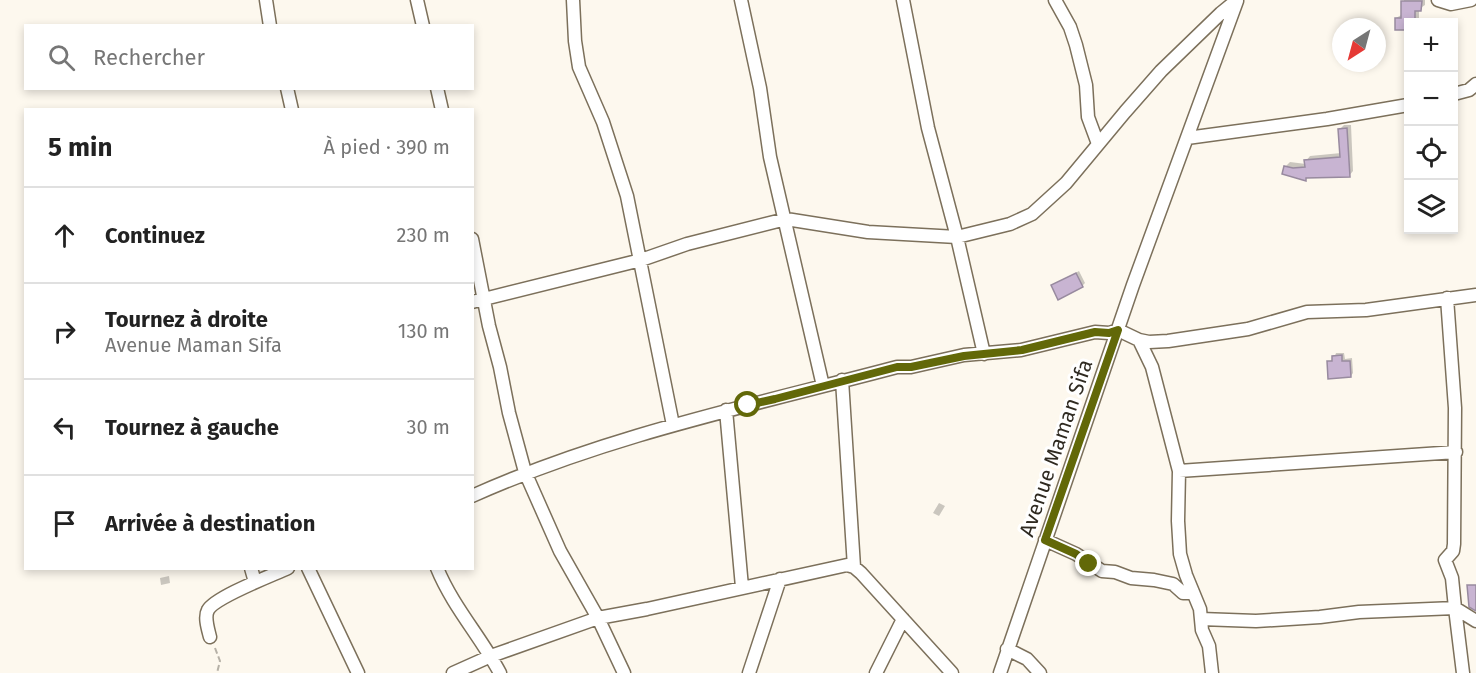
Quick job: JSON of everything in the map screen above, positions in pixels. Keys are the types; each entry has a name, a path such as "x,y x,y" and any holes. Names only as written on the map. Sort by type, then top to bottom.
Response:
{"street":[{"path":"266,0 270,24"},
{"path":"417,0 423,24"},
{"path":"573,0 579,67 603,122 627,196 673,425"},
{"path":"741,0 760,88 770,157 823,386"},
{"path":"903,0 928,128 957,237 984,354"},
{"path":"1056,0 1070,27 1076,45 1086,86 1088,117 1098,144"},
{"path":"478,300 641,260 687,244 786,219 868,232 957,237 994,229 1032,214 1066,183 1161,71 1220,6 1237,0"},
{"name":"Avenue Maman Sifa","path":"1000,673 1118,330 1237,0"},
{"path":"1438,0 1451,4 1471,0"},
{"path":"1458,93 1469,90 1476,84"},
{"path":"287,90 292,108"},
{"path":"438,90 442,108"},
{"path":"1187,138 1327,119 1404,106"},
{"path":"474,259 478,300 489,326 501,367 509,413 525,472 560,551 598,618 624,673"},
{"path":"474,495 525,472 673,425 897,367 911,367 964,356 1022,350 1095,332 1109,333 1118,330 1139,340 1168,341 1248,329 1307,312 1366,310 1476,295"},
{"path":"1447,298 1456,452 1454,544 1453,551 1445,560 1452,578 1463,673"},
{"path":"1139,340 1152,367 1179,471 1180,554 1200,609 1202,630 1209,646 1212,673"},
{"path":"842,380 854,567"},
{"path":"726,410 742,587"},
{"path":"1179,471 1456,452"},
{"path":"1045,540 1076,554 1102,571 1173,584 1183,593 1193,593"},
{"path":"453,673 491,656 598,618 847,565 861,573 952,673"},
{"path":"252,570 255,582"},
{"path":"210,638 206,617 212,604 283,570"},
{"path":"309,570 358,673"},
{"path":"438,570 460,612 500,673"},
{"path":"749,673 780,579"},
{"path":"1201,619 1256,621 1359,612 1455,608 1476,621"},
{"path":"876,673 903,619"},
{"path":"1007,650 1027,659 1040,673"}],"path":[{"path":"210,638 220,661 217,673"}],"building":[{"path":"1401,1 1422,1 1421,11 1415,11 1415,18 1404,18 1404,30 1395,30 1395,18 1401,18"},
{"path":"1347,128 1350,177 1306,178 1306,181 1282,174 1284,166 1305,167 1304,160 1340,157 1338,129"},
{"path":"1076,273 1083,287 1058,300 1051,285"},
{"path":"1342,355 1342,361 1350,361 1351,377 1328,379 1327,361 1332,361 1332,356"},
{"path":"1467,585 1476,585 1476,611 1469,607"}],"route":[{"path":"748,405 897,367 911,367 957,357 1022,350 1095,332 1109,333 1118,330 1045,540 1076,554 1089,564"}]}
